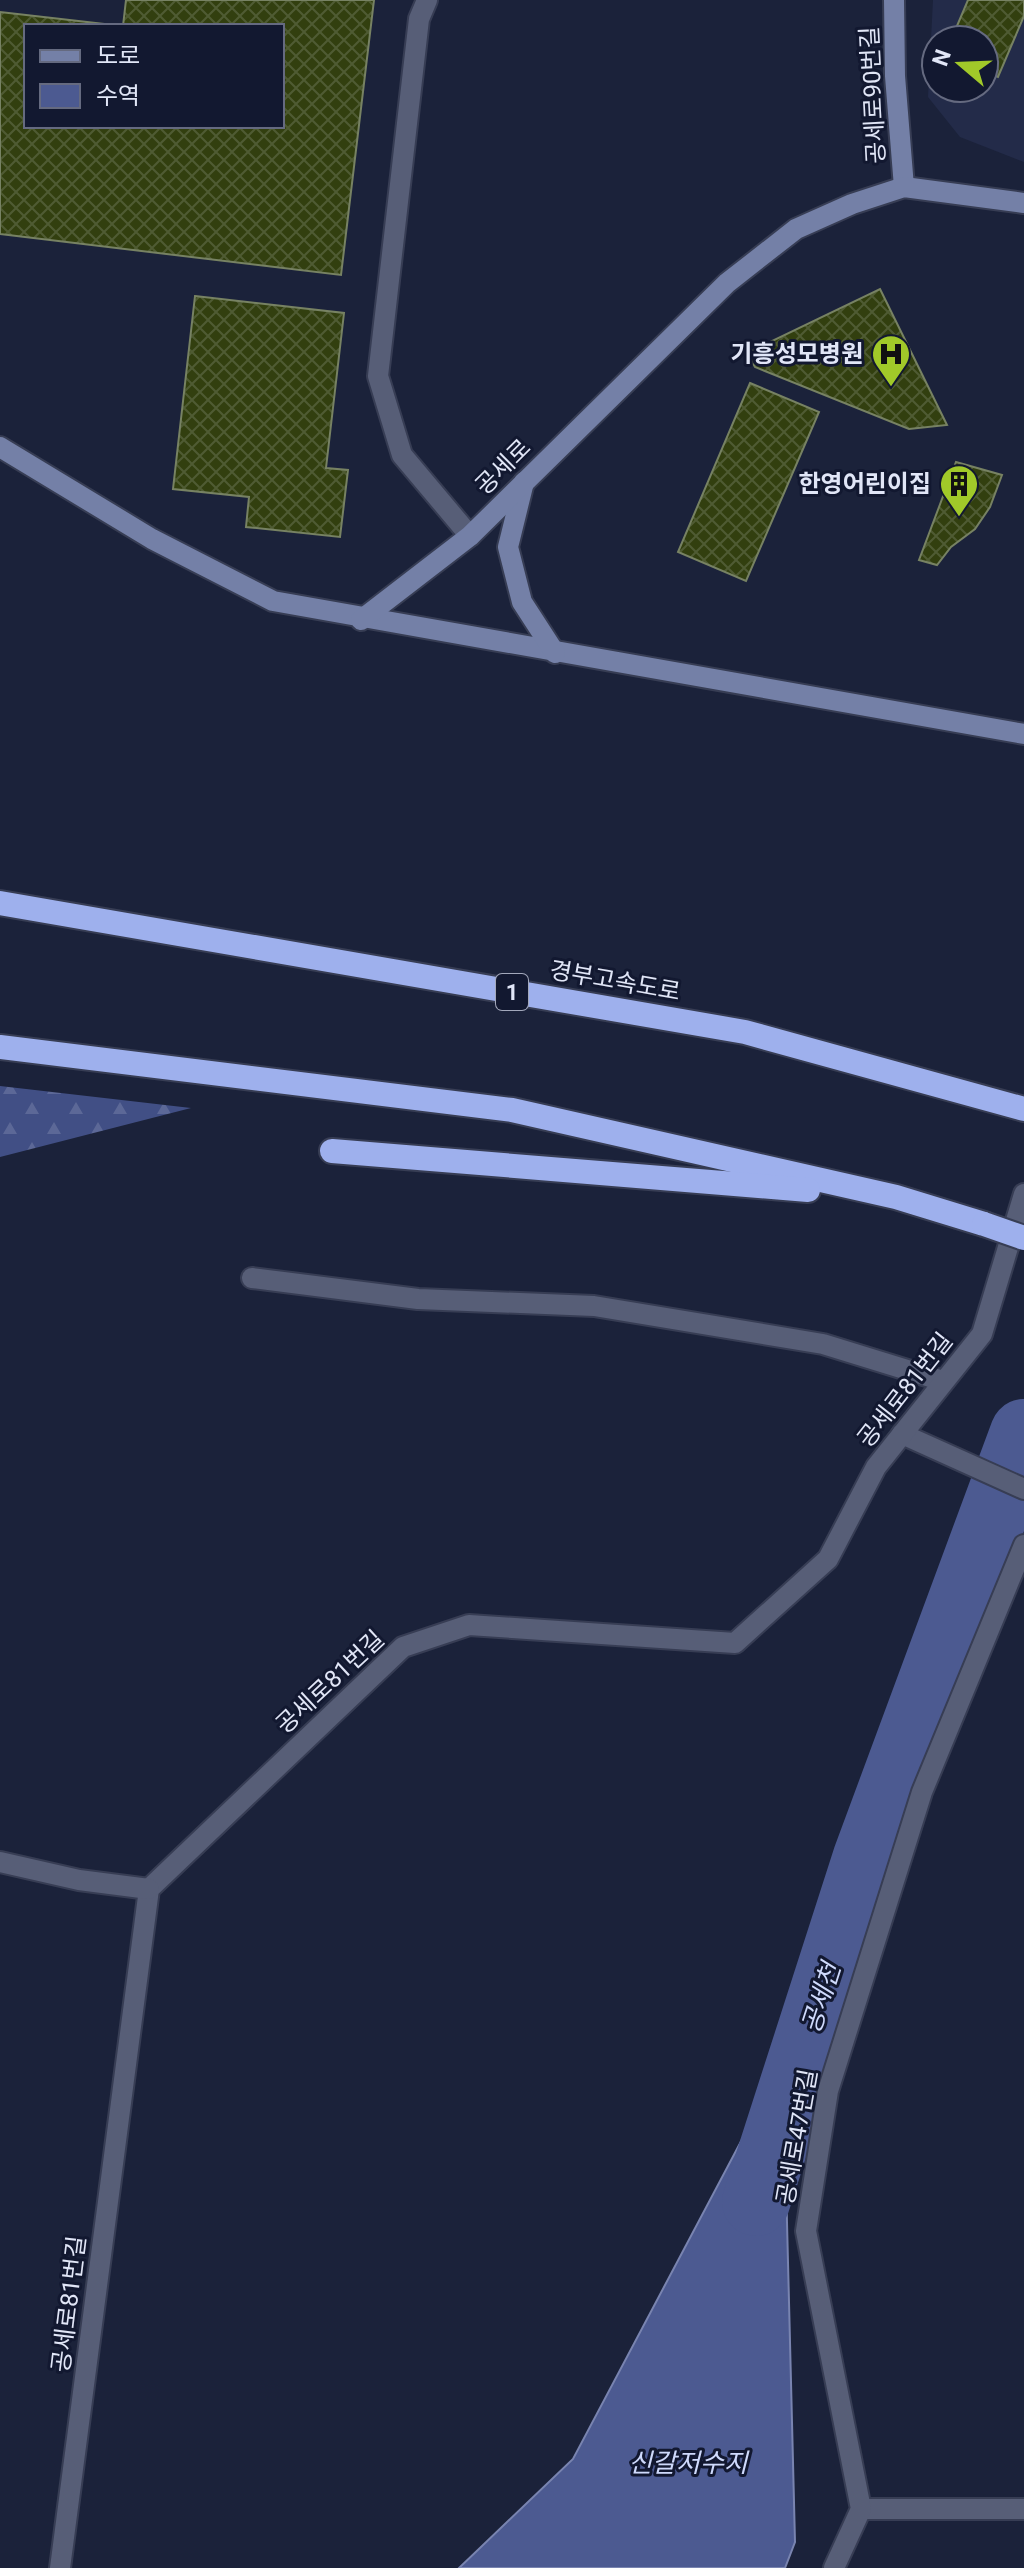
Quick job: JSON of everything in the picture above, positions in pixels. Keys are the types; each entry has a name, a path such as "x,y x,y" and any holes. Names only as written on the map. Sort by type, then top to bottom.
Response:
{"highway":[{"name":"경부고속도로","path":"0,903 745,1032 1020,1108"},
{"path":"0,1047 512,1110 896,1197 1024,1238"},
{"path":"332,1151 896,1197"}],"street":[{"path":"427,0 419,19 378,376 402,455 470,536"},
{"name":"공세로90번길","path":"894,0 895,76 904,187"},
{"name":"공세로","path":"361,620 470,536 727,283 796,229 852,204 904,187 1024,203"},
{"path":"0,447 152,539 273,601 361,620 1024,734"},
{"path":"524,482 508,547 522,602 555,653"},
{"name":"공세로81번길","path":"60,2568 149,1889 403,1647 469,1625 735,1643 828,1559 876,1467 982,1334 1024,1194"},
{"path":"252,1278 418,1299 594,1306 823,1344 943,1381"},
{"path":"904,1434 1024,1489"},
{"name":"공세로47번길","path":"861,2509 806,2231 828,2091 922,1792 1024,1545"},
{"path":"0,1862 79,1880 149,1889"},
{"path":"834,2568 861,2509 1024,2509"}],"shaded area":[{"path":"933,0 1024,0 1024,162 960,137 934,104 1000,104 1000,24 932,24"}],"green space":[{"path":"0,1086 191,1108 0,1157"}],"water":[{"name":"신갈저수지","path":"783,2062 795,2542 785,2568 459,2568 573,2459"}],"building":[{"path":"126,0 374,0 341,275 0,234 0,12 105,24 24,24 24,128 284,128 284,24 123,24"},
{"path":"968,0 1024,0 1024,16 1000,72 1000,24 958,24"},
{"path":"880,289 947,425 909,429 755,367 747,353"},
{"path":"195,296 344,313 326,468 348,470 340,537 246,527 249,497 173,489"},
{"path":"750,383 819,412 746,581 678,552"},
{"name":"한영어린이집","path":"956,462 1002,475 990,507 975,529 951,547 937,565 919,560"}],"waterway":[{"name":"공세천","path":"756,2202 867,1857 1024,1433"}],"place":[{"name":"기흥성모병원","path":"891,388"},
{"name":"한영어린이집","path":"959,518"}]}
